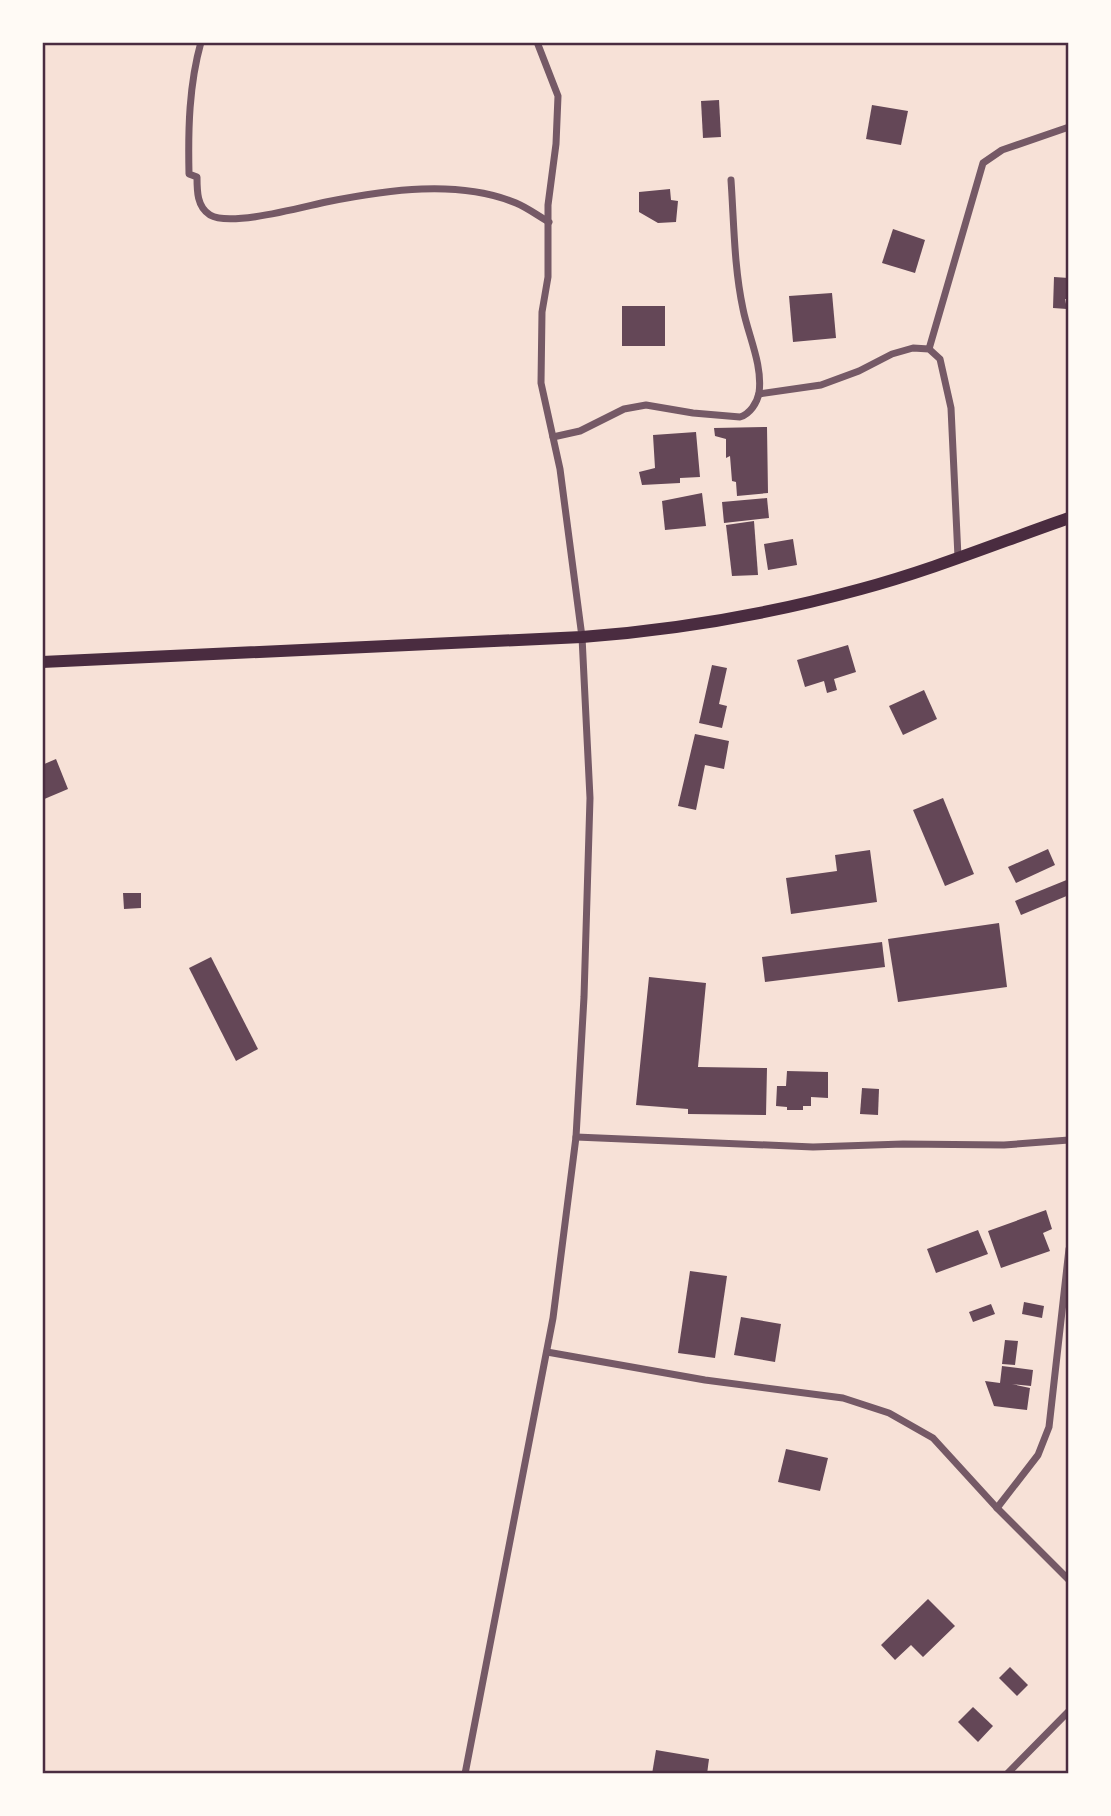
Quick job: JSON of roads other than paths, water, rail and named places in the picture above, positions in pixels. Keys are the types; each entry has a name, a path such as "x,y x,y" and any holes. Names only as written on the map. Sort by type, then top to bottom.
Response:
{"main road":[{"path":"42,662 646,632 714,622 862,589 1069,518"}],"street":[{"path":"201,42 193,80 188,133 189,174 197,177 200,204 210,215 222,219 243,218 329,201 434,189 498,197 518,204 549,222"},
{"path":"465,1774 553,1318 576,1138 584,998 590,798 582,637 567,515 554,437 541,383 542,312 548,278 548,205 556,144 558,96 537,42"},
{"path":"929,349 983,163 1002,150 1069,127"},
{"path":"554,437 580,431 624,409 646,405 740,417 752,409 759,394 756,355 743,309 736,258 731,180"},
{"path":"759,394 821,385 859,371 892,354 913,348 929,349 940,359 951,408 958,557"},
{"path":"576,1138 813,1147 903,1143 1004,1145 1069,1140"},
{"path":"997,1508 1038,1455 1049,1427 1069,1249"},
{"path":"547,1352 705,1380 843,1398 888,1413 933,1438 997,1508 1069,1580"},
{"path":"1007,1774 1069,1711"}]}
